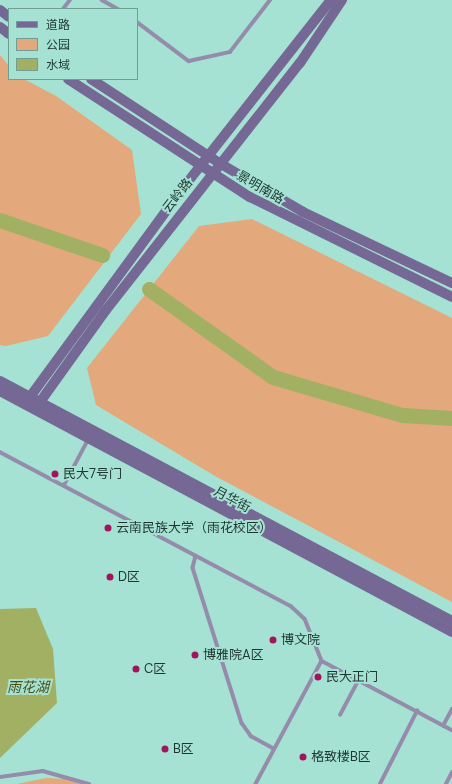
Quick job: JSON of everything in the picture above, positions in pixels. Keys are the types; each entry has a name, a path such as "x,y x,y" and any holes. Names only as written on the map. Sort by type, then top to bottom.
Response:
{"street":[{"name":"云岭路","path":"27,400 201,167 331,0"},
{"name":"云岭路","path":"37,405 212,174 300,63 342,0"},
{"path":"0,10 8,16"},
{"path":"0,27 8,33"},
{"name":"景明南路","path":"70,80 212,174 296,223 452,297"},
{"name":"景明南路","path":"93,80 221,164 303,212 452,283"},
{"name":"月华街","path":"0,381 27,400"},
{"name":"月华街","path":"0,391 37,405 452,621"},
{"name":"月华街","path":"37,405 89,438 452,632"}],"lane":[{"path":"64,8 70,0"},
{"path":"102,0 116,8"},
{"path":"138,23 189,61 230,52 270,0"},
{"path":"64,485 89,438"},
{"path":"0,452 291,606 314,633 322,661 257,783"},
{"path":"196,556 193,568 242,723 251,736 274,749"},
{"path":"322,661 452,730"},
{"path":"340,715 359,680"},
{"path":"443,726 452,709"},
{"path":"380,784 417,711"},
{"path":"0,777 43,771 89,784"},
{"path":"446,784 452,772"}],"green space":[{"path":"0,55 8,65 8,80 26,80 56,96 132,150 141,214 48,336 6,346 0,345"},
{"path":"252,219 452,318 452,602 215,476 96,405 87,368 199,226"},
{"path":"46,778 65,779 82,784 17,784"}],"water":[{"name":"雨花湖","path":"36,608 53,649 57,703 0,758 0,609"}],"waterway":[{"path":"0,220 102,255"},
{"path":"149,289 273,377 402,415 452,418"}],"place":[{"name":"民大7号门","path":"55,474"},
{"name":"云南民族大学（雨花校区）","path":"108,528"},
{"name":"D区","path":"110,577"},
{"name":"博文院","path":"273,640"},
{"name":"博雅院A区","path":"195,655"},
{"name":"C区","path":"136,669"},
{"name":"民大正门","path":"318,677"},
{"name":"B区","path":"165,749"},
{"name":"格致楼B区","path":"303,757"}]}
